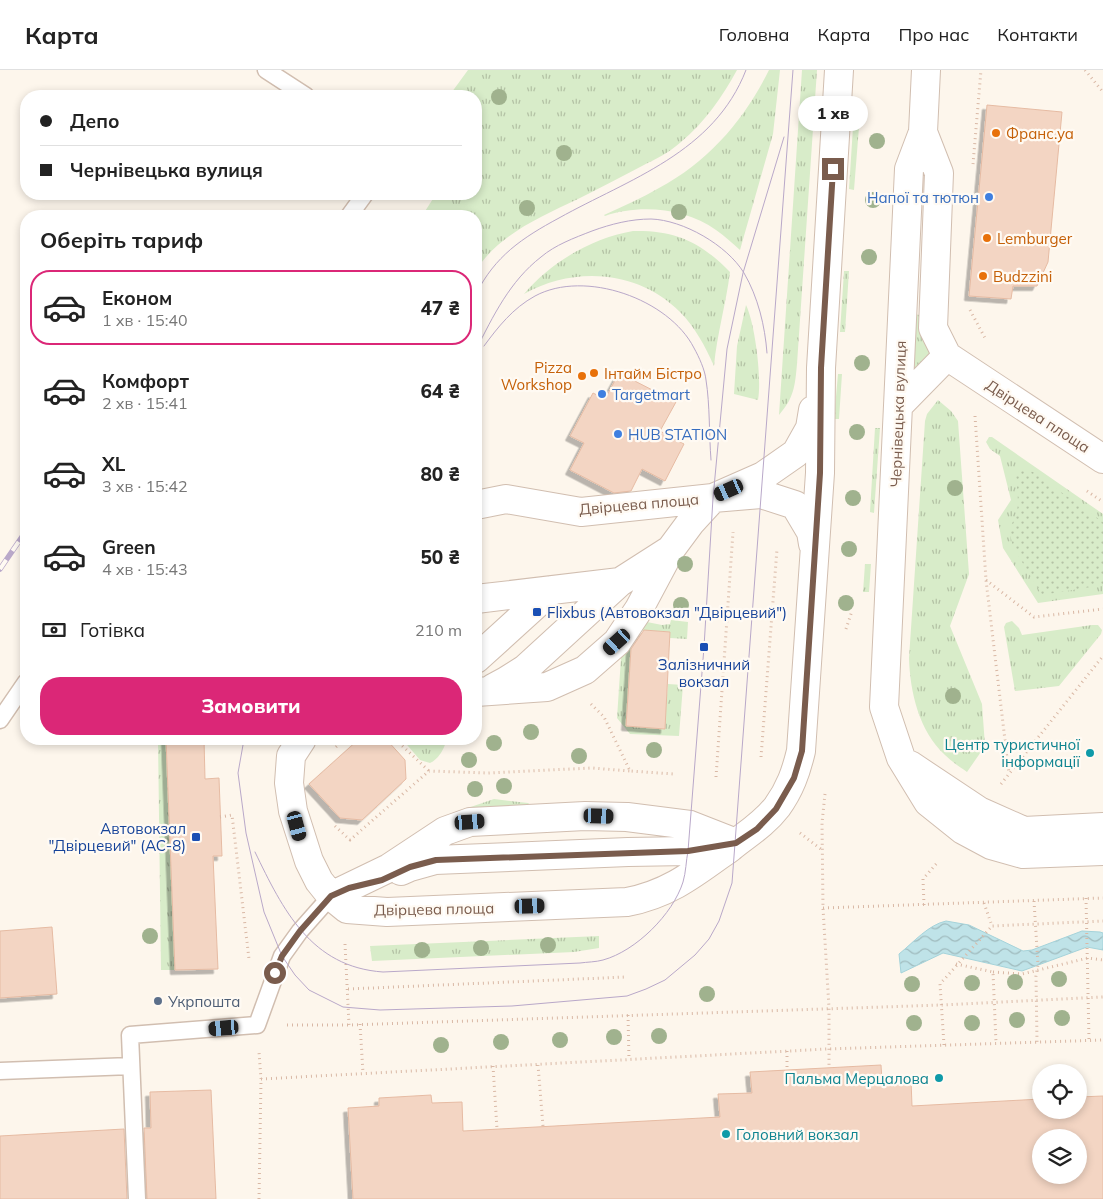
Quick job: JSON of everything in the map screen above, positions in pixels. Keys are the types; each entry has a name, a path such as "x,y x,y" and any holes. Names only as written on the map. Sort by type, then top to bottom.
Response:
{"street":[{"path":"821,368 839,70"},
{"name":"Чернівецька вулиця","path":"901,758 884,707 909,169 923,132 926,70"},
{"path":"899,405 947,356 934,328 939,174 923,132"},
{"name":"Двірцева площа","path":"947,356 1103,459"},
{"name":"Двірцева площа","path":"482,691 547,687 586,670 617,642 640,609 671,549 691,522 713,498 763,476 796,453 810,428 821,368"},
{"name":"Двірцева площа","path":"298,745 291,756 289,783 293,811 308,861 319,881 331,896 347,909 388,912 627,902 647,898 683,882 757,829 776,809 794,778 802,751 820,473 821,368"},
{"name":"Двірцева площа","path":"482,504 506,499 581,512 761,494 794,505 811,532 815,552"},
{"name":"Двірцева площа","path":"482,691 506,682 524,669 620,582 671,549"},
{"name":"Двірцева площа","path":"482,600 620,582"},
{"path":"482,654 552,590"},
{"path":"901,758 979,811 1024,831 1103,827"},
{"path":"901,758 928,802 963,830 991,845 1023,854 1103,851"},
{"path":"331,896 389,868 445,831 470,822 585,816 627,817 690,825 736,843"},
{"name":"Двірцева площа","path":"331,896 349,888 382,880 410,867 436,860 688,851 736,843"}],"lane":[{"path":"266,70 297,90"},
{"path":"0,720 20,691"},
{"path":"137,1199 130,1035 257,1025 282,956 300,931 331,896"},
{"path":"0,1071 131,1066"}],"path":[{"path":"973,169 981,70"},
{"path":"1085,70 1103,92"},
{"path":"967,305 985,339"},
{"path":"967,412 983,421"},
{"path":"974,416 986,580 1010,774"},
{"path":"1079,486 1103,502"},
{"path":"716,777 733,531"},
{"path":"761,761 777,545"},
{"path":"986,580 1034,617 1103,609"},
{"path":"999,786 1103,656"},
{"path":"587,701 604,717 630,771"},
{"path":"332,751 338,745"},
{"path":"401,745 429,771 488,773 592,768 674,774"},
{"path":"328,819 350,840 429,771"},
{"path":"220,817 232,815 250,968"},
{"path":"822,822 823,908 829,1008 829,1068"},
{"path":"794,829 822,850"},
{"path":"924,905 923,879 937,863"},
{"path":"1086,898 1089,1040"},
{"path":"823,908 1103,898"},
{"path":"1034,900 1038,965 1036,971 1038,1042"},
{"path":"984,903 992,926"},
{"path":"944,1045 940,984 962,957 992,926 1103,921"},
{"path":"956,964 992,972 1022,974 1088,958 1103,960"},
{"path":"992,972 996,1043"},
{"path":"348,989 626,977"},
{"path":"257,1025 360,1024 941,1005 1103,997"},
{"path":"628,1015 629,1060"},
{"path":"360,1024 363,1073"},
{"path":"259,1199 261,1079 828,1049 1103,1040"},
{"path":"786,1051 787,1070"},
{"path":"538,1065 543,1126"},
{"path":"493,1066 497,1129"}],"green space":[{"path":"468,70 737,70 726,90 705,118 677,146 652,161 522,228 497,246 482,262 482,210 426,210 432,200 482,200 482,90 453,90"},
{"path":"769,70 780,70 773,134 740,250 719,232 704,223 676,213 647,209 604,215 646,195 677,177 709,152 723,138 748,106"},
{"path":"802,70 817,70 796,372 791,397 779,415"},
{"path":"853,127 859,127 854,190 849,189"},
{"path":"633,231 662,233 686,240 709,253 730,272 714,366 699,337 680,312 663,298 625,280 584,276 543,285 524,294 535,282 573,253 602,239"},
{"path":"844,271 849,271 845,332 840,332"},
{"path":"746,305 757,351 758,400 734,394 737,346"},
{"path":"909,314 921,315 921,336 932,356 906,384"},
{"path":"838,374 842,374 839,419 834,419"},
{"path":"938,400 951,411 958,421 969,574 950,626 982,704 985,746 967,772 945,755 922,723 911,684 909,658 925,421 927,414"},
{"path":"875,428 880,428 874,513 870,512"},
{"path":"989,437 992,437 1103,514 1103,594 1038,603 1003,548 998,520 1011,500 1000,456 990,449 986,442"},
{"path":"1019,470 1033,472 1103,522 1103,585 1042,595 1013,547 1009,530 1017,513 1016,474"},
{"path":"865,564 871,564 869,592 863,592"},
{"path":"632,619 662,625 670,624 671,620 688,622 687,639 670,638 670,632 632,630 626,726 664,729 668,684 683,685 679,736 630,734 617,718 623,628"},
{"path":"1012,621 1019,628 1022,635 1092,625 1098,625 1102,630 1101,634 1059,686 1015,691 1004,627 1006,623"},
{"path":"158,745 166,745 175,970 161,970"},
{"path":"407,745 445,745 436,759 430,763 420,760"},
{"path":"494,799 528,803 532,806 454,815 456,812"},
{"path":"599,936 599,948 574,952 372,961 370,946"}],"water":[{"path":"946,921 969,925 1023,951 1032,950 1082,931 1100,932 1103,933 1103,950 1087,947 1022,971 943,953 901,973 899,954 927,930"}],"building":[{"path":"987,105 1062,112 1048,262 1037,286 1013,286 1011,299 969,296"},
{"name":"HUB STATION","path":"619,373 676,402 660,431 684,444 665,481 642,469 631,491 614,493 570,470 584,443 570,436 593,393 605,399"},
{"path":"644,630 670,632 665,729 626,726 631,649"},
{"name":"Автовокзал \"Двірцевий\" (АС-8)","path":"166,745 204,745 205,779 219,778 222,856 213,856 218,969 175,970"},
{"path":"352,745 391,745 405,760 406,779 362,820 340,818 309,784"},
{"path":"52,927 57,994 0,998 0,931"},
{"name":"Головний вокзал","path":"881,1065 882,1081 911,1080 912,1106 1032,1099 1032,1119 1087,1119 1087,1097 1103,1096 1103,1199 353,1199 348,1108 379,1106 379,1098 431,1095 432,1103 462,1102 463,1131 720,1117 718,1094 752,1093 750,1072"},
{"path":"211,1090 216,1199 147,1199 144,1128 151,1128 150,1092"},
{"path":"124,1129 127,1199 0,1199 0,1136"}],"tram line":[{"path":"482,284 501,259 521,241 559,218 640,176 691,143 713,123 732,99 746,70"},
{"path":"243,745 238,773 246,833 264,912 282,956 295,975 309,990 343,1007 380,1010 512,1006 627,996 665,980 695,955 709,939 719,921 732,883 793,70"},
{"path":"255,852 277,895 302,932 318,947 337,959 358,968 383,972 600,961 628,949 640,940 652,930 671,906 683,882 688,851 704,647 713,498 727,349 743,273 784,137"},
{"path":"482,339 511,288 530,266 546,253 565,242 599,228 629,221 651,219 663,220 690,229 716,244 736,263 749,282 757,302 765,332 767,353"},
{"path":"484,346 500,325 520,306 535,296 555,288 577,286 601,288 624,294 646,303 666,315 682,331 702,364 709,410 711,460"}],"railway":[{"path":"0,569 20,540"}],"place":[{"name":"Франс.уа","path":"996,133"},
{"name":"Напої та тютюн","path":"989,197"},
{"name":"Lemburger","path":"987,238"},
{"name":"Budzzini","path":"983,276"},
{"name":"Інтайм Бістро","path":"594,373"},
{"name":"Pizza Workshop","path":"582,376"},
{"name":"Targetmart","path":"602,394"},
{"name":"HUB STATION","path":"618,434"},
{"name":"Flixbus (Автовокзал \"Двірцевий\")","path":"537,612"},
{"name":"Залізничний вокзал","path":"704,647"},
{"name":"Центр туристичної інформації","path":"1090,753"},
{"name":"Автовокзал \"Двірцевий\" (АС-8)","path":"196,837"},
{"name":"Укрпошта","path":"158,1001"},
{"name":"Пальма Мерцалова","path":"939,1078"},
{"name":"Головний вокзал","path":"726,1134"}],"route":[{"path":"275,973 282,956 300,931 331,896 349,888 382,880 410,867 436,860 688,851 736,843 757,829 776,809 794,778 802,751 820,473 821,368 833,169"}]}
